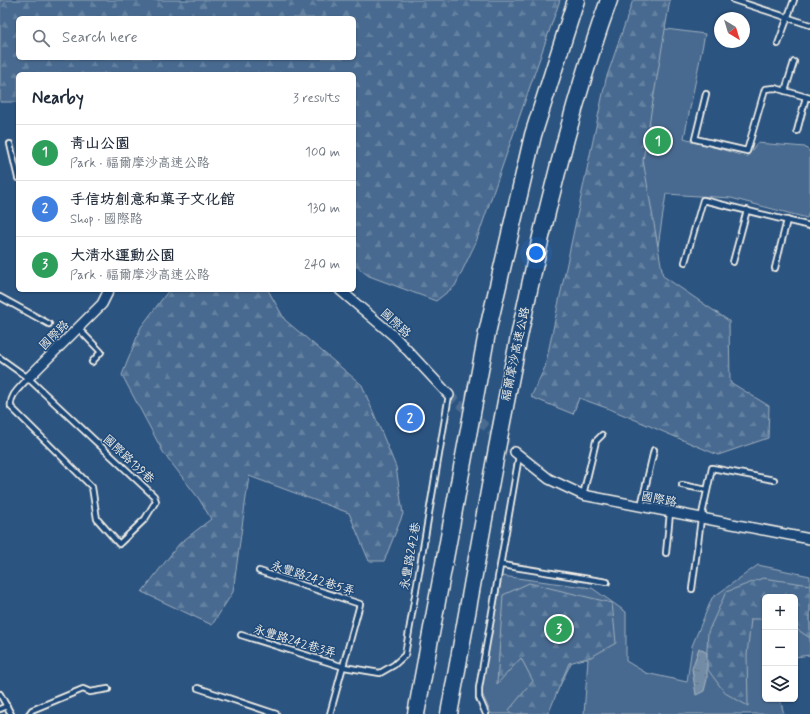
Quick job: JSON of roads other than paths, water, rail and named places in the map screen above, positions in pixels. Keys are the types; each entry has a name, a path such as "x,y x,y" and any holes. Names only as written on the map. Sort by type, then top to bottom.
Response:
{"highway":[{"path":"416,714 487,333 534,135 576,0"},
{"name":"福爾摩沙高速公路","path":"449,714 518,336 563,146 598,32 610,0"}],"street":[{"name":"國際路","path":"28,378 102,304 108,292"},
{"name":"國際路","path":"342,292 395,337 449,395"},
{"name":"國際路","path":"517,454 549,479 583,495 641,508 810,539"}],"lane":[{"path":"734,0 810,25"},
{"path":"778,44 794,0"},
{"path":"785,91 794,62"},
{"path":"706,94 695,139 747,151 765,89 775,88 808,98 797,131"},
{"path":"10,144 16,170"},
{"path":"685,262 703,200 810,226"},
{"path":"733,262 747,210"},
{"path":"775,268 787,220"},
{"path":"0,297 49,324"},
{"path":"78,328 101,352 92,362"},
{"path":"0,358 28,378"},
{"name":"國際路139巷","path":"28,378 154,496 156,500 145,519 119,544 97,519 92,487 11,407 10,401 12,396 28,378"},
{"name":"永豐路242巷","path":"344,667 380,673 394,665 405,655 449,395"},
{"path":"583,495 596,441 602,435"},
{"path":"641,508 654,450"},
{"path":"486,714 479,698 479,688 502,565 517,454"},
{"path":"692,589 701,519 712,468 774,480"},
{"path":"682,485 707,490"},
{"path":"666,553 670,513"},
{"path":"502,565 606,582"},
{"name":"永豐路242巷5弄","path":"259,571 360,604 344,667"},
{"name":"永豐路242巷3弄","path":"240,635 344,667"},
{"path":"330,714 344,667"},
{"path":"29,714 32,710 83,688 90,692 108,689"},
{"path":"198,688 276,714"},
{"path":"0,694 11,714"},
{"path":"0,709 7,706"}],"water":[{"path":"699,648 707,653 707,679 704,691 696,695 692,669"}],"tunnel":[{"path":"449,395 515,452"}],"place":[{"name":"青山公園","path":"658,141"},
{"name":"手信坊創意和菓子文化館","path":"410,418"},
{"name":"大清水運動公園","path":"559,629"}]}
